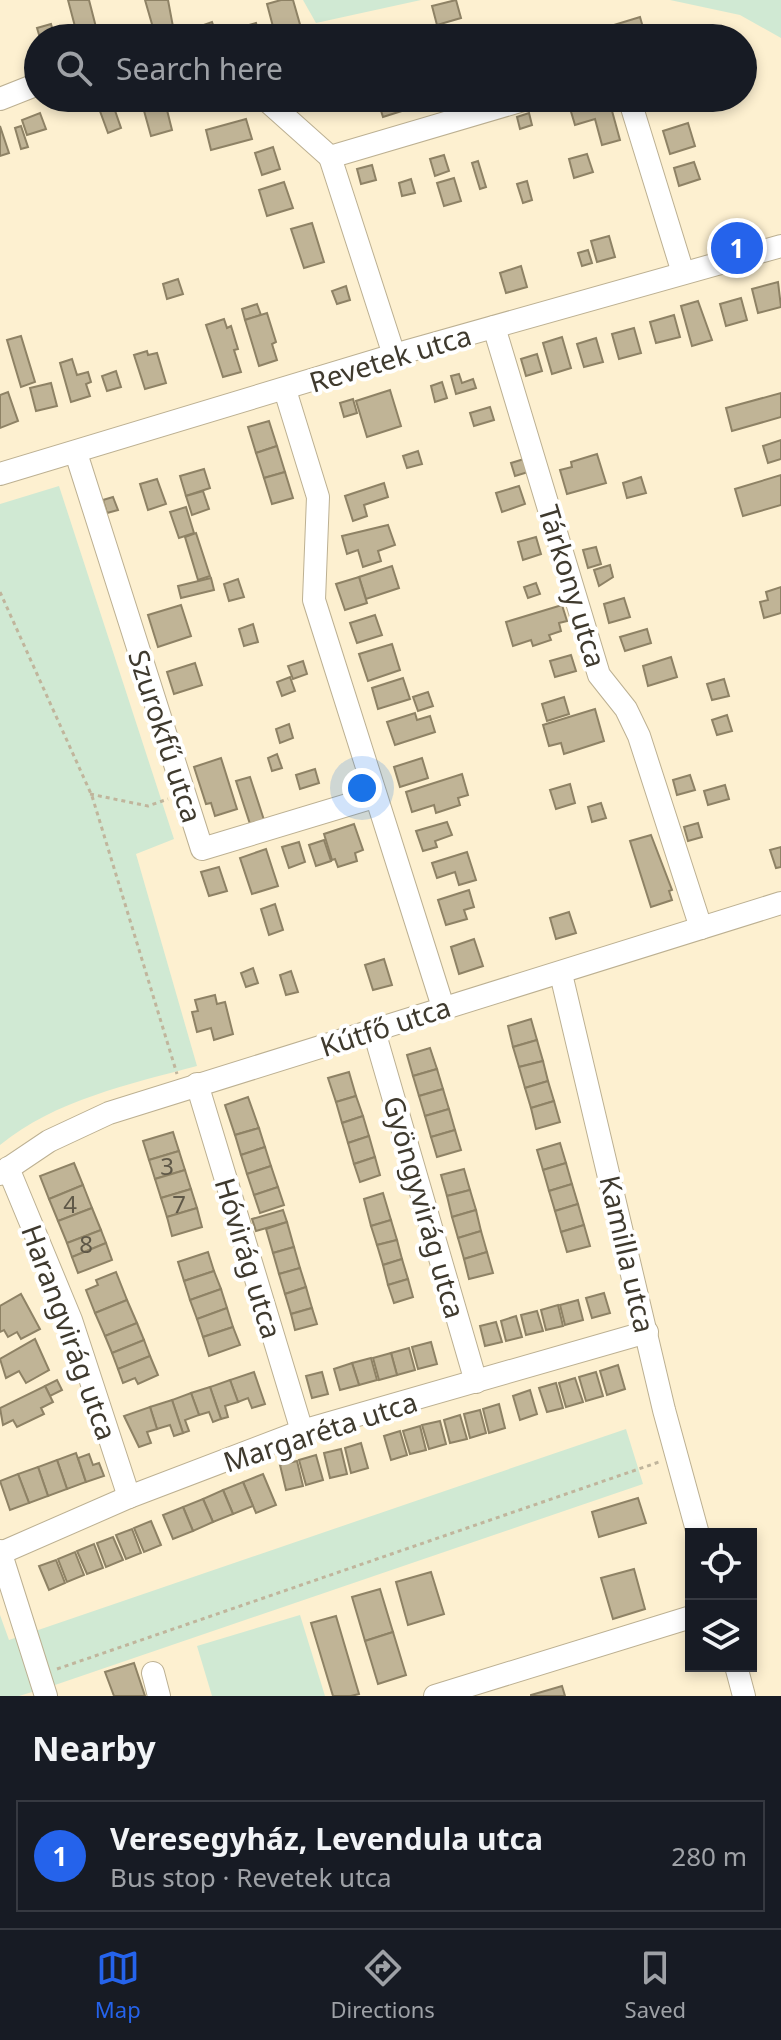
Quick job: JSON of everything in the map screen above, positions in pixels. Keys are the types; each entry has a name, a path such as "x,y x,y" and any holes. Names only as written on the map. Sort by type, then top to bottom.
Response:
{"street":[{"path":"0,99 24,90"},
{"path":"280,112 330,157 394,355"},
{"path":"330,157 483,112"},
{"path":"633,112 683,273"},
{"name":"Revetek utca","path":"0,474 394,355 781,246"},
{"name":"Tárkony utca","path":"494,327 599,675 626,709 639,736 701,928"},
{"path":"285,390 318,497 314,600 443,1007"},
{"name":"Szurokfű utca","path":"76,453 202,849 374,797"},
{"name":"Kútfő utca","path":"4,1171 49,1141 109,1113 781,903"},
{"name":"Kamilla utca","path":"561,974 676,1456 696,1528"},
{"name":"Gyöngyvirág utca","path":"374,1031 476,1382"},
{"name":"Hóvirág utca","path":"189,1086 302,1431"},
{"name":"Harangvirág utca","path":"4,1171 71,1320 129,1497"},
{"name":"Margaréta utca","path":"0,1552 129,1497 302,1431 647,1332"},
{"path":"0,1552 42,1686"},
{"path":"435,1696 685,1619"},
{"path":"738,1672 744,1696"},
{"path":"153,1673 159,1696"}],"path":[{"path":"0,592 90,794 189,1086"},
{"path":"90,794 148,806 185,793"},
{"path":"42,1686 676,1456"}],"green space":[{"path":"303,0 421,0 316,23"},
{"path":"670,0 781,0 781,38 740,15"},
{"path":"59,486 174,839 136,854 197,1066 69,1105 22,1129 0,1145 0,504"},
{"path":"626,1429 643,1484 55,1685 19,1696 0,1696 0,1615 9,1640"},
{"path":"300,1615 325,1696 212,1696 197,1646"}],"building":[{"path":"68,0 89,0 95,24 74,24"},
{"path":"145,0 168,0 172,24 152,24"},
{"path":"293,0 300,24 272,24 267,4"},
{"path":"456,0 461,18 437,24 432,6"},
{"path":"640,17 642,24 617,24"},
{"path":"100,112 115,112 121,128 108,133"},
{"path":"144,112 168,112 172,130 151,136"},
{"path":"381,112 399,112 383,117"},
{"path":"571,112 612,112 620,140 602,145 595,119 575,125"},
{"path":"40,113 46,129 27,135 22,120"},
{"path":"529,113 532,125 520,129 517,117"},
{"path":"246,119 252,139 211,150 206,130"},
{"path":"688,123 695,146 670,154 663,131"},
{"path":"0,126 9,153 0,156"},
{"path":"21,126 28,147 21,149 15,128"},
{"path":"273,147 280,169 262,175 255,153"},
{"path":"587,154 593,172 574,178 569,159"},
{"path":"444,155 449,171 435,176 430,159"},
{"path":"478,161 486,187 480,189 472,163"},
{"path":"694,162 700,179 679,186 674,168"},
{"path":"372,165 376,180 361,184 357,169"},
{"path":"454,178 461,201 444,206 437,183"},
{"path":"411,179 415,193 402,196 399,183"},
{"path":"527,181 532,200 523,203 517,184"},
{"path":"284,182 293,208 267,216 259,190"},
{"path":"312,223 324,262 304,268 291,229"},
{"path":"609,236 615,257 597,262 591,241"},
{"path":"588,250 592,263 582,266 578,253"},
{"path":"521,266 527,287 506,293 500,273"},
{"path":"178,279 183,294 167,299 163,284"},
{"path":"778,282 781,307 758,313 752,289"},
{"path":"346,286 350,300 337,304 332,291"},
{"path":"741,298 747,320 726,326 720,304"},
{"path":"698,301 712,340 692,346 681,306"},
{"path":"257,304 261,315 245,320 242,309"},
{"path":"267,313 276,342 272,344 277,360 259,366 245,320"},
{"path":"674,315 680,337 656,343 650,322"},
{"path":"224,319 227,328 231,326 241,372 223,377 206,325"},
{"path":"634,328 641,353 619,359 612,334"},
{"path":"21,336 35,382 21,387 7,340"},
{"path":"562,337 571,368 552,374 543,343"},
{"path":"596,338 603,362 584,367 577,344"},
{"path":"147,351 148,355 157,353 166,383 145,389 134,355"},
{"path":"537,354 542,371 526,376 521,359"},
{"path":"72,359 77,375 88,372 91,382 86,384 90,396 71,402 60,363"},
{"path":"116,371 121,387 107,391 102,376"},
{"path":"459,374 462,383 473,379 476,388 456,394 451,376"},
{"path":"442,382 447,398 435,402 431,386"},
{"path":"51,383 57,406 36,411 30,388"},
{"path":"390,390 401,426 367,437 356,401"},
{"path":"8,392 18,421 0,428 0,395"},
{"path":"781,393 781,417 732,431 726,408"},
{"path":"353,399 357,413 344,417 340,403"},
{"path":"490,407 494,420 474,426 470,413"},
{"path":"269,421 277,446 256,453 248,427"},
{"path":"781,440 781,459 768,463 763,446"},
{"path":"277,446 285,472 264,478 256,453"},
{"path":"418,451 422,464 407,468 403,456"},
{"path":"597,454 606,483 567,494 560,470 572,467 571,462"},
{"path":"524,459 528,472 515,476 511,463"},
{"path":"204,469 210,488 186,496 180,476"},
{"path":"285,472 293,498 272,504 264,478"},
{"path":"781,475 781,505 743,516 735,489"},
{"path":"641,477 646,493 627,498 623,483"},
{"path":"157,479 166,504 148,510 140,484"},
{"path":"384,483 388,497 364,505 367,516 353,521 345,496"},
{"path":"519,486 525,504 502,512 496,493"},
{"path":"203,491 209,509 192,515 186,496"},
{"path":"113,497 118,510 107,513 103,500"},
{"path":"186,507 194,533 179,538 170,512"},
{"path":"388,525 395,545 378,551 381,561 363,567 358,550 347,554 342,536"},
{"path":"196,533 210,576 198,580 185,537"},
{"path":"536,537 541,554 523,560 518,542"},
{"path":"596,547 601,564 588,568 583,550"},
{"path":"610,565 613,577 599,586 594,570"},
{"path":"392,566 399,588 366,599 359,577"},
{"path":"359,577 367,603 345,610 336,584"},
{"path":"211,578 214,590 181,598 178,586"},
{"path":"238,579 244,597 229,601 224,584"},
{"path":"536,583 540,594 528,598 524,587"},
{"path":"781,587 781,613 764,618 760,602 768,600 766,592"},
{"path":"624,598 630,617 609,623 604,604"},
{"path":"181,605 191,636 158,647 148,615"},
{"path":"562,605 567,621 559,623 561,631 549,635 551,640 533,646 531,640 513,646 506,622"},
{"path":"375,615 382,635 357,643 350,623"},
{"path":"253,624 258,642 244,646 239,629"},
{"path":"647,629 651,643 625,651 620,637"},
{"path":"392,644 400,670 368,681 359,654"},
{"path":"571,655 576,671 555,677 550,661"},
{"path":"671,657 677,677 648,686 643,666"},
{"path":"303,661 307,674 293,679 288,666"},
{"path":"195,663 202,685 174,694 167,672"},
{"path":"290,677 295,691 282,696 277,682"},
{"path":"403,678 410,699 378,709 372,688"},
{"path":"724,679 729,696 712,700 707,684"},
{"path":"428,692 433,706 418,711 413,697"},
{"path":"564,697 569,714 547,721 542,704"},
{"path":"595,709 604,741 564,754 561,743 549,746 543,725"},
{"path":"415,713 417,720 430,716 435,732 395,745 387,722"},
{"path":"727,715 732,731 717,735 712,720"},
{"path":"289,724 293,738 280,743 276,729"},
{"path":"277,754 282,768 272,771 268,758"},
{"path":"221,758 237,809 215,816 211,803 206,804 194,767"},
{"path":"422,758 428,778 400,787 394,767"},
{"path":"315,769 319,783 300,789 296,775"},
{"path":"462,774 468,795 458,798 460,805 436,813 434,805 412,812 406,792"},
{"path":"690,775 695,790 677,795 673,780"},
{"path":"250,777 264,820 250,824 236,781"},
{"path":"570,784 575,803 556,809 550,790"},
{"path":"725,785 729,799 708,805 704,791"},
{"path":"601,803 606,818 592,822 588,807"},
{"path":"447,822 452,835 435,841 437,847 423,851 416,831"},
{"path":"698,823 702,837 688,841 684,827"},
{"path":"354,824 363,850 355,853 357,861 338,867 335,859 332,860 324,834"},
{"path":"651,835 672,890 669,891 672,900 651,907 630,841"},
{"path":"324,840 331,861 316,866 309,845"},
{"path":"299,842 305,862 289,868 282,847"},
{"path":"781,847 781,867 776,868 770,850"},
{"path":"266,849 278,886 252,894 240,858"},
{"path":"467,852 476,880 459,885 455,872 437,878 432,863"},
{"path":"219,867 227,891 209,896 201,872"},
{"path":"469,890 474,907 464,910 467,919 446,925 438,900"},
{"path":"275,904 283,930 269,935 261,909"},
{"path":"569,912 576,933 556,939 550,918"},
{"path":"474,939 483,966 459,974 451,947"},
{"path":"384,959 392,985 373,990 365,965"},
{"path":"253,968 258,983 246,987 241,973"},
{"path":"291,971 298,992 286,995 280,975"},
{"path":"215,995 217,1004 225,1002 233,1034 214,1040 211,1028 197,1032 192,1012 198,1011 195,1000"},
{"path":"531,1019 537,1040 513,1047 508,1026"},
{"path":"537,1040 543,1061 519,1067 513,1047"},
{"path":"430,1048 437,1069 413,1076 407,1055"},
{"path":"543,1061 548,1081 525,1088 519,1067"},
{"path":"437,1069 443,1089 419,1096 413,1076"},
{"path":"349,1072 356,1096 336,1102 328,1078"},
{"path":"548,1081 554,1101 531,1108 525,1088"},
{"path":"443,1089 449,1109 425,1116 419,1096"},
{"path":"356,1096 363,1116 342,1123 336,1102"},
{"path":"248,1097 259,1128 235,1135 225,1105"},
{"path":"554,1101 560,1122 536,1129 531,1108"},
{"path":"449,1109 455,1130 431,1137 425,1116"},
{"path":"363,1116 369,1136 348,1143 342,1123"},
{"path":"259,1128 265,1147 241,1155 235,1135"},
{"path":"455,1130 461,1150 437,1157 431,1137"},
{"path":"173,1132 179,1151 149,1160 143,1141"},
{"path":"369,1136 375,1157 354,1164 348,1143"},
{"path":"560,1143 566,1163 543,1170 537,1150"},
{"path":"265,1147 271,1166 247,1174 241,1155"},
{"path":"179,1151 185,1170 155,1179 149,1160"},
{"path":"375,1157 380,1175 360,1182 354,1164"},
{"path":"74,1163 83,1185 49,1199 40,1176"},
{"path":"566,1163 572,1184 549,1191 543,1170"},
{"path":"271,1166 278,1187 254,1195 247,1174"},
{"path":"464,1169 470,1190 447,1196 441,1175"},
{"path":"185,1170 191,1189 161,1198 155,1179"},
{"path":"572,1184 578,1204 555,1211 549,1191"},
{"path":"83,1185 92,1208 58,1221 49,1199"},
{"path":"278,1187 284,1205 260,1213 254,1195"},
{"path":"191,1189 197,1208 167,1217 161,1198"},
{"path":"470,1190 476,1210 452,1217 447,1196"},
{"path":"383,1193 391,1220 371,1226 364,1199"},
{"path":"578,1204 584,1225 561,1232 555,1211"},
{"path":"92,1208 101,1230 67,1243 58,1221"},
{"path":"197,1208 202,1227 172,1236 167,1217"},
{"path":"283,1210 287,1222 256,1231 252,1219"},
{"path":"476,1210 481,1231 458,1238 452,1217"},
{"path":"391,1220 397,1240 377,1245 371,1226"},
{"path":"287,1222 294,1247 273,1253 266,1229"},
{"path":"584,1225 590,1246 567,1252 561,1232"},
{"path":"101,1230 106,1243 72,1257 67,1243"},
{"path":"481,1231 487,1252 464,1259 458,1238"},
{"path":"397,1240 402,1259 383,1265 377,1245"},
{"path":"106,1243 112,1260 78,1273 72,1257"},
{"path":"294,1247 300,1268 279,1274 273,1253"},
{"path":"208,1252 214,1271 184,1281 178,1262"},
{"path":"487,1252 493,1273 469,1279 464,1259"},
{"path":"402,1259 408,1279 388,1285 383,1265"},
{"path":"300,1268 306,1287 285,1294 279,1274"},
{"path":"214,1271 221,1289 190,1300 184,1281"},
{"path":"116,1272 127,1300 95,1313 86,1290 98,1285 96,1280"},
{"path":"408,1279 413,1297 394,1303 388,1285"},
{"path":"306,1287 312,1308 291,1314 285,1294"},
{"path":"221,1289 227,1308 197,1319 190,1300"},
{"path":"604,1293 610,1313 592,1318 586,1298"},
{"path":"21,1294 40,1329 21,1339 17,1332 8,1337 4,1330 0,1332 0,1306"},
{"path":"127,1300 137,1323 105,1336 95,1313"},
{"path":"578,1300 583,1320 565,1325 560,1305"},
{"path":"558,1305 563,1326 546,1330 541,1310"},
{"path":"227,1308 233,1327 203,1337 197,1319"},
{"path":"312,1308 317,1324 295,1330 291,1314"},
{"path":"537,1311 543,1331 526,1335 521,1315"},
{"path":"516,1316 522,1337 506,1341 501,1321"},
{"path":"496,1322 502,1342 485,1346 480,1326"},
{"path":"137,1323 144,1340 112,1353 105,1336"},
{"path":"233,1327 240,1345 209,1356 203,1337"},
{"path":"35,1339 49,1370 26,1383 19,1371 6,1378 0,1359"},
{"path":"144,1340 150,1356 118,1369 112,1353"},
{"path":"431,1342 437,1364 418,1369 412,1347"},
{"path":"409,1348 415,1370 397,1375 391,1353"},
{"path":"391,1353 397,1375 379,1380 373,1358"},
{"path":"150,1356 158,1375 138,1384 135,1378 123,1383 118,1369"},
{"path":"371,1358 377,1380 359,1385 352,1363"},
{"path":"352,1363 359,1385 340,1390 334,1369"},
{"path":"618,1365 625,1389 607,1395 600,1371"},
{"path":"254,1372 265,1404 252,1408 248,1398 238,1402 230,1380"},
{"path":"322,1372 328,1394 312,1398 306,1376"},
{"path":"596,1372 603,1396 586,1401 579,1377"},
{"path":"575,1378 583,1402 566,1407 559,1383"},
{"path":"57,1380 62,1390 50,1396 45,1386"},
{"path":"230,1380 238,1402 225,1406 228,1417 221,1419 210,1387"},
{"path":"556,1383 563,1408 547,1412 539,1388"},
{"path":"45,1386 53,1402 41,1408 44,1414 17,1427 13,1420 3,1425 0,1408"},
{"path":"210,1387 221,1419 213,1422 209,1412 199,1415 191,1393"},
{"path":"530,1390 537,1414 520,1420 513,1396"},
{"path":"191,1393 199,1415 185,1420 189,1431 183,1433 172,1400"},
{"path":"172,1400 183,1433 174,1436 170,1425 157,1429 150,1407"},
{"path":"499,1404 505,1428 489,1433 483,1409"},
{"path":"150,1407 157,1429 147,1432 151,1443 139,1447 124,1416"},
{"path":"480,1410 486,1433 470,1438 464,1414"},
{"path":"460,1415 467,1439 450,1443 444,1420"},
{"path":"440,1421 446,1444 429,1449 422,1425"},
{"path":"420,1426 426,1450 410,1454 403,1431"},
{"path":"400,1431 407,1455 391,1460 384,1436"},
{"path":"361,1443 368,1468 351,1473 345,1448"},
{"path":"341,1449 347,1474 330,1478 324,1453"},
{"path":"76,1453 86,1482 67,1489 57,1460"},
{"path":"89,1454 93,1465 99,1463 104,1476 86,1482 78,1458"},
{"path":"316,1455 323,1480 306,1485 299,1460"},
{"path":"57,1460 67,1489 48,1496 38,1467"},
{"path":"297,1461 303,1486 286,1490 280,1465"},
{"path":"38,1467 48,1496 29,1503 18,1474"},
{"path":"18,1474 29,1503 10,1510 0,1481"},
{"path":"263,1474 276,1505 256,1513 243,1482"},
{"path":"243,1482 253,1506 233,1514 223,1490"},
{"path":"223,1490 233,1514 213,1522 203,1499"},
{"path":"638,1498 646,1523 599,1537 592,1512"},
{"path":"203,1499 213,1522 193,1531 183,1507"},
{"path":"183,1507 193,1531 173,1539 163,1515"},
{"path":"151,1521 161,1545 144,1552 134,1528"},
{"path":"132,1529 141,1553 126,1559 116,1535"},
{"path":"113,1537 123,1560 106,1567 97,1543"},
{"path":"94,1544 103,1568 87,1574 77,1551"},
{"path":"75,1552 84,1575 67,1582 58,1559"},
{"path":"56,1560 65,1583 49,1590 39,1566"},
{"path":"634,1569 645,1609 613,1619 601,1578"},
{"path":"431,1572 444,1614 408,1625 396,1582"},
{"path":"380,1589 393,1632 365,1641 352,1597"},
{"path":"336,1616 359,1694 351,1696 333,1696 311,1623"},
{"path":"393,1632 406,1675 378,1684 365,1641"},
{"path":"134,1663 145,1696 114,1696 105,1672"},
{"path":"562,1686 565,1696 531,1696 531,1695"}],"place":[{"name":"Veresegyház, Levendula utca","path":"737,248"}]}
